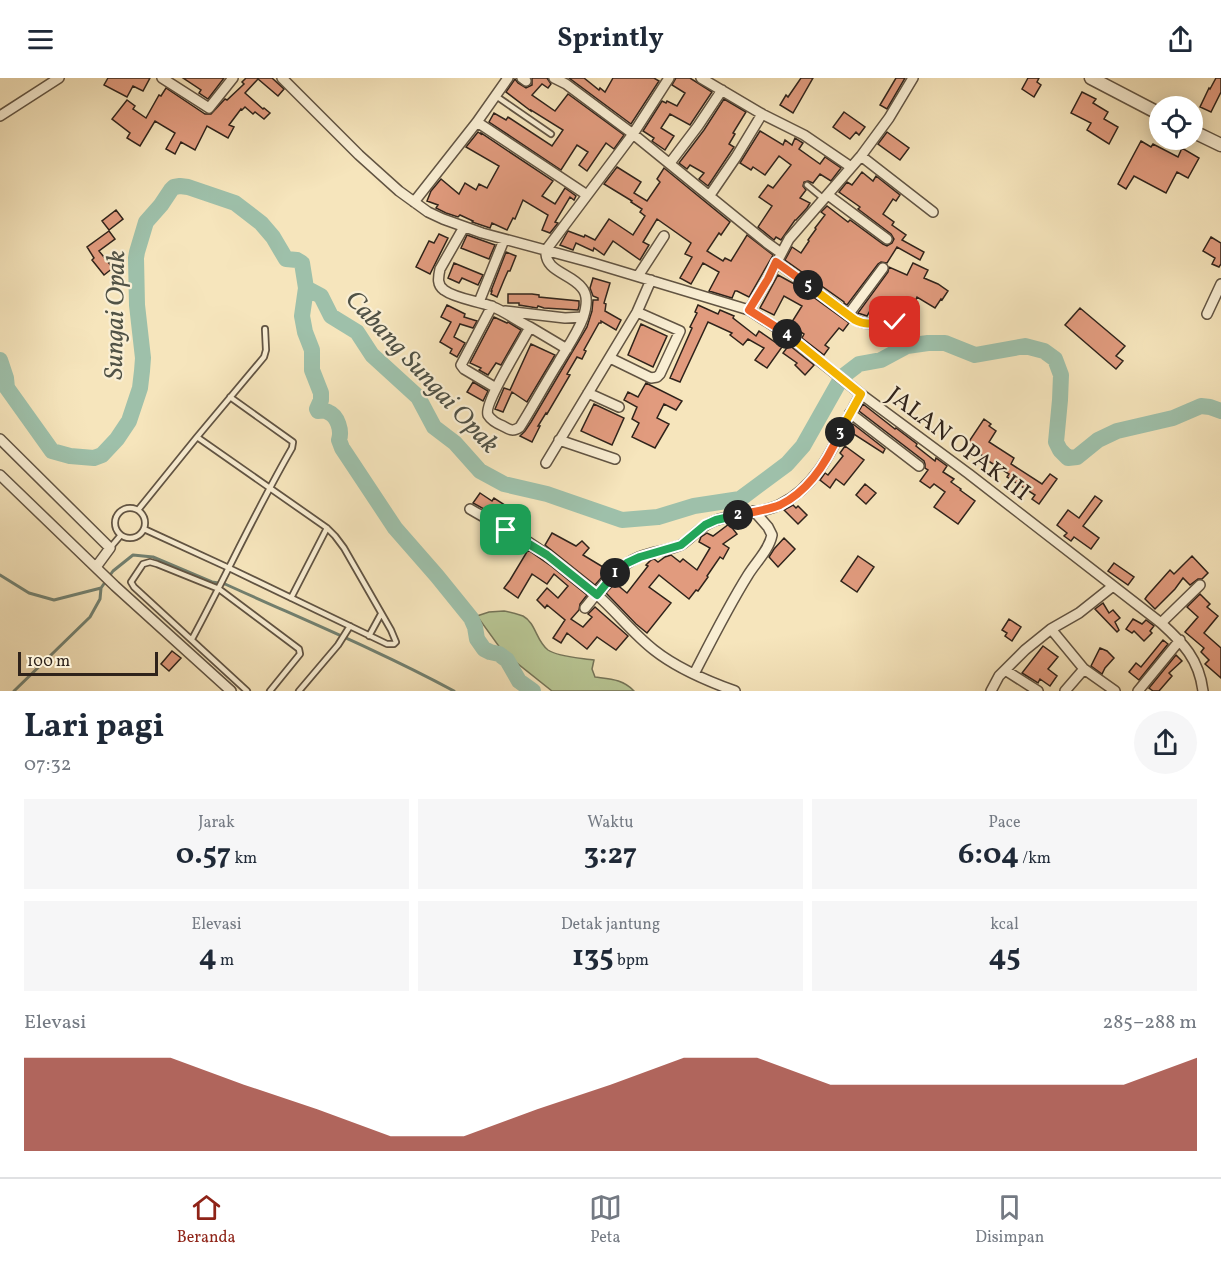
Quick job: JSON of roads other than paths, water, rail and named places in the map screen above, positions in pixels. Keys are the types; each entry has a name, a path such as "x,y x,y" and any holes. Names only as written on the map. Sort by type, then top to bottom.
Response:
{"street":[{"path":"0,116 59,78"},
{"path":"162,78 209,108 233,78"},
{"name":"JALAN OPAK III","path":"282,78 359,155 399,191 428,212 504,240 638,276 749,310 786,333 858,392 969,474 1161,623 1180,640 1194,660 1203,691"},
{"path":"414,202 477,122 508,78"},
{"path":"554,78 633,134 781,253"},
{"path":"530,327 488,405 488,413 492,419 512,430 518,429 567,349 583,317 587,299 583,288 551,266 545,257 546,250 633,134 669,78"},
{"path":"701,78 762,114 804,135 851,167"},
{"path":"749,310 789,239 861,156 889,118 913,78"},
{"path":"1090,78 1149,108"},
{"path":"670,163 722,90"},
{"path":"710,195 762,114"},
{"path":"477,122 587,195"},
{"path":"1203,135 1220,142"},
{"path":"861,156 933,212"},
{"path":"826,197 887,239"},
{"path":"464,227 440,270 438,284 445,291 502,311 567,349"},
{"path":"638,276 664,236"},
{"path":"479,302 504,240"},
{"path":"776,262 862,324 895,322"},
{"path":"848,315 883,268"},
{"path":"546,463 637,312 651,280"},
{"path":"1207,314 1221,284"},
{"path":"492,306 461,365 496,388"},
{"path":"502,311 565,318 583,317"},
{"path":"609,358 651,378 660,374 680,331 637,312"},
{"path":"585,608 618,570 627,563 681,545 696,531 716,520 779,506 795,496 807,486 829,456 858,392"},
{"path":"588,393 619,407"},
{"path":"850,413 919,466"},
{"path":"0,439 110,548 96,567"},
{"path":"559,440 615,459"},
{"path":"0,475 115,586 231,691"},
{"path":"470,509 530,544 597,595 654,651 677,666 735,691"},
{"path":"694,674 732,601 771,543 772,535 768,527 754,512"},
{"path":"1161,623 1200,585"},
{"path":"991,691 999,676 1025,650 1051,629 1079,613 1113,586"},
{"path":"1051,629 1084,669 1115,691"},
{"path":"1138,691 1180,640"},
{"path":"1065,691 1084,669"},
{"path":"1005,670 1038,691"}],"lane":[{"path":"496,96 551,134"},
{"path":"807,185 826,197"},
{"path":"138,510 264,357 265,329"},
{"path":"192,639 269,488 292,448 293,442 230,397"},
{"path":"144,529 369,636 391,645 396,642 344,548 335,536 327,528 197,437"},
{"path":"127,508 138,510 143,515 144,529 138,536 129,538 121,535 115,525 118,514 127,508"},
{"path":"291,598 327,528"},
{"path":"110,548 121,535"},
{"path":"247,691 134,587 131,582 143,564 150,562 157,564 220,587 299,650 300,654 270,691"},
{"path":"369,636 381,614"},
{"path":"299,691 350,626"}],"waterway":[{"name":"Sungai Opak","path":"0,360 7,388 52,451 70,456 94,458 102,455 129,421 140,388 143,358 137,305 136,258 146,222 174,187 188,187 235,203 261,223 273,237 286,259 302,263 306,288 302,316 312,350 312,370 321,393 318,411 327,411 337,420 342,448 395,528 471,618 477,639 484,649 499,654 507,660 519,681 533,691"},
{"name":"Cabang Sungai Opak","path":"306,288 321,296 331,316 357,332 372,355 418,397 434,427 455,443 480,471 504,484 547,494 622,520 658,517 694,506 740,499 787,464 803,446 842,377 859,364 881,360 907,346 945,343 975,355 1025,346 1044,351 1055,359 1061,375 1056,442 1068,458 1077,457 1098,440 1117,431 1173,418 1201,406 1221,411"},
{"path":"14,691 90,617 100,599 101,588 113,571 133,555 153,557 212,582 225,584 369,649 454,691"},
{"path":"0,575 29,593 54,600 101,588"}]}
